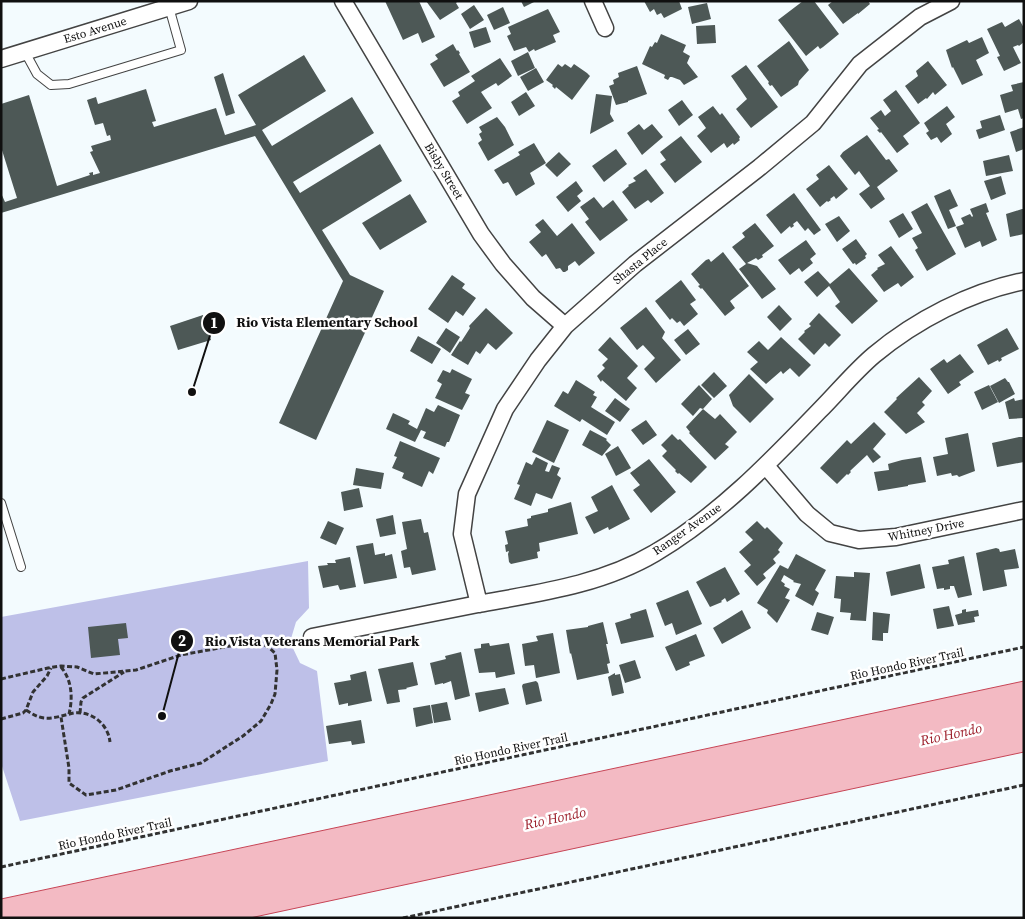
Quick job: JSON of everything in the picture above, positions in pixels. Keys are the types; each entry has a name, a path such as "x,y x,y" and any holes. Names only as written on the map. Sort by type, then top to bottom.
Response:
{"street":[{"name":"Esto Avenue","path":"1,58 189,1"},
{"name":"Bisby Street","path":"343,1 481,234 503,264 533,298 565,326"},
{"path":"593,1 605,28"},
{"name":"Shasta Place","path":"479,604 462,534 467,494 505,409 538,360 565,326 635,264 760,167 813,123 860,64 920,16 951,1"},
{"name":"Ranger Avenue","path":"312,637 479,604 547,593 600,578 654,554 707,518 766,466 874,356 908,331 956,304 1001,286 1024,281"},
{"name":"Whitney Drive","path":"766,466 807,514 830,533 859,540 896,537 1024,510"}],"lane":[{"path":"25,52 37,74 51,85 69,84 181,50 169,7"},
{"path":"1,503 21,567"}],"path":[{"path":"1,679 61,666 77,668 94,674 136,670 181,655 245,644 259,644 271,648 275,653 277,670 274,694 266,714 250,730 231,745 201,763 116,790 86,795 69,783 69,768 60,717"},
{"name":"Rio Hondo River Trail","path":"1,868 1024,647"},
{"path":"61,666 66,672 71,691 72,699 69,714"},
{"path":"1,719 20,714 26,710 33,692 47,676 51,667"},
{"path":"80,713 83,698 126,671"},
{"path":"26,710 37,717 45,718 80,713 98,720 104,726 110,742"},
{"path":"403,918 1024,785"}],"shaded area":[{"path":"308,561 309,608 296,622 290,642 300,663 317,671 328,761 20,821 1,763 1,617"}],"water":[{"name":"Rio Hondo","path":"1024,681 1024,752 250,918 1,918 1,899"}],"building":[{"path":"385,1 419,1 435,37 422,43 418,33 403,40"},
{"path":"426,1 458,1 456,3 459,8 440,20"},
{"path":"521,1 536,1 524,7"},
{"path":"644,1 679,1 682,9 664,18 661,13 657,15 654,9 650,12"},
{"path":"803,1 814,1 839,34 820,49 818,46 806,56 778,20"},
{"path":"833,1 868,1 870,4 843,24 828,5"},
{"path":"707,3 711,19 692,24 688,7"},
{"path":"474,5 484,20 470,29 461,14"},
{"path":"503,7 510,23 494,30 487,15"},
{"path":"548,9 560,32 553,35 556,42 535,51 534,49 529,52 526,47 514,51 507,36 511,34 508,27"},
{"path":"1019,19 1024,28 1024,42 1019,46 1013,47 1021,63 1004,71 997,57 1000,56 987,29 1002,22 1005,27"},
{"path":"715,25 716,43 697,44 696,26"},
{"path":"486,27 491,42 474,48 469,32"},
{"path":"661,34 686,45 683,52 690,56 687,63 698,77 684,85 680,80 672,77 668,80 664,78 665,75 642,64 650,46 652,47 655,42 657,43"},
{"path":"982,37 989,53 976,60 983,75 962,85 952,68 946,50 967,40 969,43"},
{"path":"789,41 809,70 799,81 798,85 781,97 772,85 770,86 757,66"},
{"path":"453,44 470,72 444,87 430,64 438,59 435,55"},
{"path":"528,52 535,68 518,76 511,61"},
{"path":"304,55 326,91 262,130 272,146 352,97 374,133 293,182 300,193 380,144 402,181 322,230 350,275 384,291 316,440 279,423 343,281 255,136 1,213 1,193 5,202 17,198 1,147 1,104 29,95 57,186 90,175 89,173 93,172 93,175 100,173 90,152 93,151 91,146 111,140 110,135 107,136 103,123 95,125 87,100 96,97 98,104 146,89 156,121 152,122 154,127 216,108 225,135 256,125 238,95"},
{"path":"500,58 512,76 498,86 496,83 481,92 492,108 467,124 452,101 460,96 458,92 475,81 471,76"},
{"path":"928,61 947,85 935,95 933,92 927,99 918,104 905,86 918,76 916,71"},
{"path":"558,64 562,67 565,64 571,68 574,64 590,76 572,100 556,87 555,89 546,80"},
{"path":"746,65 778,107 751,128 736,109 747,99 731,76"},
{"path":"637,66 647,94 616,105 609,86 614,84 613,80 619,77 618,73"},
{"path":"536,68 544,82 528,91 520,77"},
{"path":"223,73 235,113 226,116 214,77"},
{"path":"1024,82 1024,118 1021,119 1018,109 1005,113 1000,95 1013,91 1011,85"},
{"path":"896,90 920,123 903,136 909,144 897,153 881,132 877,130 879,129 870,118 881,110 885,116 891,111 883,100"},
{"path":"526,92 535,106 519,116 511,102"},
{"path":"596,94 612,96 610,114 614,121 590,134"},
{"path":"682,100 693,115 679,126 668,110"},
{"path":"713,106 720,115 722,113 740,137 740,140 727,148 724,143 711,153 697,136 706,128 698,117"},
{"path":"947,106 955,117 946,124 952,134 941,143 937,137 931,140 926,133 929,131 924,123"},
{"path":"1000,115 1005,130 979,139 976,130 982,128 980,121"},
{"path":"497,117 505,127 514,145 488,161 478,143 482,140 479,134 482,132 479,127"},
{"path":"639,124 644,130 652,124 663,137 642,155 627,133"},
{"path":"1024,127 1024,149 1016,152 1010,132"},
{"path":"867,135 886,160 889,159 898,171 877,187 885,199 871,209 859,194 870,186 859,171 855,175 840,156"},
{"path":"681,136 702,162 675,183 660,164 666,160 660,152"},
{"path":"534,143 546,163 530,173 535,184 516,196 508,182 503,184 494,170 520,155 518,152"},
{"path":"616,149 627,164 604,182 592,166"},
{"path":"559,152 571,164 557,177 545,165"},
{"path":"1009,155 1013,171 986,176 983,161"},
{"path":"829,165 848,189 836,199 834,196 820,207 806,189 819,179 816,175"},
{"path":"646,169 664,193 651,203 648,200 635,209 622,192 628,185 636,181 633,178"},
{"path":"1001,176 1006,194 991,200 984,181"},
{"path":"576,181 583,191 577,196 581,201 568,212 556,197"},
{"path":"950,189 958,206 949,210 956,226 948,229 934,196"},
{"path":"794,193 821,230 814,235 808,228 805,231 797,221 793,224 794,226 791,228 790,226 781,234 766,215"},
{"path":"410,194 427,222 380,250 362,223"},
{"path":"594,197 603,208 613,200 628,220 600,241 585,222 589,219 580,207"},
{"path":"927,203 956,254 927,271 915,250 918,248 912,238 922,233 911,212"},
{"path":"986,203 989,212 986,213 997,240 982,247 980,241 965,248 956,227 964,224 961,218 970,214 973,216 970,209"},
{"path":"1024,209 1024,234 1010,237 1006,214"},
{"path":"903,213 913,229 899,238 889,221"},
{"path":"839,216 850,231 837,242 825,224"},
{"path":"543,219 557,236 572,223 595,253 579,266 575,261 568,266 568,270 565,272 560,268 556,269 546,254 542,257 529,242 541,232 535,225"},
{"path":"755,223 774,246 762,255 763,257 758,260 756,258 747,263 757,266 776,289 762,299 739,269 746,264 732,247 745,237 742,233"},
{"path":"856,239 867,254 866,258 856,265 855,263 853,264 842,249"},
{"path":"806,240 816,254 810,259 813,263 802,272 799,268 790,275 778,260"},
{"path":"891,246 914,277 901,287 898,283 884,292 871,275 877,268 885,264 878,255"},
{"path":"723,252 749,286 730,301 735,308 725,316 702,288 698,286 700,285 691,274 706,260 709,259 711,262"},
{"path":"849,268 878,301 852,324 835,306 840,302 829,286 817,297 804,282 818,271 830,284"},
{"path":"452,275 465,284 462,288 476,298 463,316 456,311 448,323 428,309"},
{"path":"681,280 696,300 690,304 698,314 684,326 680,321 677,323 672,318 670,320 655,301"},
{"path":"779,305 792,319 780,331 767,317"},
{"path":"646,307 665,332 662,338 681,360 656,383 644,369 655,358 643,345 637,350 620,328"},
{"path":"486,308 513,333 496,350 488,343 480,354 476,351 468,365 451,355 470,328 469,326"},
{"path":"819,313 841,335 829,347 825,343 814,355 798,339 811,326 809,324"},
{"path":"203,315 211,340 178,350 170,326"},
{"path":"446,328 460,337 450,353 436,343"},
{"path":"1007,328 1019,349 1001,358 1002,360 999,362 998,360 988,365 977,345"},
{"path":"688,329 700,344 686,355 674,340"},
{"path":"418,336 441,349 432,364 410,351"},
{"path":"610,337 638,366 627,378 637,388 626,401 602,380 601,382 597,376 605,368 602,365 608,359 598,350"},
{"path":"781,337 811,365 799,377 790,368 783,374 781,371 766,384 750,369 758,362 747,352 759,341 768,350"},
{"path":"960,354 974,372 959,382 961,385 948,394 930,369 944,359 947,363"},
{"path":"452,369 472,379 465,393 470,395 462,410 435,398 442,384 437,381 443,370 450,373"},
{"path":"714,372 727,386 714,398 701,385"},
{"path":"749,374 774,399 750,423 733,406 729,395"},
{"path":"919,377 932,391 922,402 925,405 917,413 925,422 906,434 884,412"},
{"path":"1005,378 1015,394 999,403 990,386"},
{"path":"576,380 595,392 593,395 597,397 591,407 615,422 607,435 582,419 580,422 554,406 563,391 568,394"},
{"path":"699,385 712,399 693,416 681,404"},
{"path":"989,385 998,402 982,410 974,392"},
{"path":"615,398 630,409 620,422 605,411"},
{"path":"1014,398 1015,401 1024,399 1024,418 1009,419 1005,402"},
{"path":"438,405 460,415 445,447 423,438 426,432 421,430 415,442 386,429 393,413 410,421 408,424 417,429 426,408 434,412"},
{"path":"703,409 715,419 720,414 737,432 725,444 729,447 715,460 689,433 686,427"},
{"path":"547,420 569,430 554,463 532,452"},
{"path":"646,420 657,435 643,445 631,430"},
{"path":"874,422 886,434 873,449 881,457 873,463 867,455 837,484 820,468 847,440 851,444"},
{"path":"590,430 607,439 611,445 602,456 582,445"},
{"path":"968,433 975,471 959,477 957,475 952,476 951,473 937,476 933,457 948,454 945,438"},
{"path":"672,434 678,440 680,439 707,467 691,483 678,474 662,456 667,451 661,445"},
{"path":"1024,437 1024,462 997,467 992,443"},
{"path":"400,441 440,458 433,474 429,471 422,487 402,478 404,473 392,468 397,457 394,456"},
{"path":"618,446 631,468 616,476 605,454"},
{"path":"536,457 548,463 545,471 549,472 552,465 560,468 557,475 561,478 552,499 536,493 531,506 514,499 520,485 517,484 526,462 532,465"},
{"path":"921,457 926,482 878,491 874,472 889,470 888,464"},
{"path":"649,459 676,492 651,513 633,490 640,485 630,473"},
{"path":"356,468 384,473 381,489 353,485"},
{"path":"612,485 630,519 609,530 608,527 594,534 585,517 598,511 591,497"},
{"path":"359,488 363,507 344,511 341,492"},
{"path":"571,502 578,534 539,543 540,551 537,552 538,558 511,564 509,562 509,551 506,552 505,545 508,544 505,531 528,526 527,519 531,518 531,516 548,512 548,509"},
{"path":"393,515 396,534 380,537 376,519"},
{"path":"421,519 424,533 428,532 436,570 412,575 410,567 404,568 401,551 407,549 402,522"},
{"path":"328,521 344,528 336,545 320,538"},
{"path":"757,521 765,529 767,527 783,543 778,550 780,552 773,559 776,563 763,574 766,578 757,586 744,571 751,565 739,552 753,540 745,532"},
{"path":"373,543 375,555 385,553 385,556 392,554 397,578 364,584 356,546"},
{"path":"996,548 1000,552 1015,549 1019,568 1004,570 1007,586 983,591 976,553"},
{"path":"796,554 826,570 815,590 819,593 813,606 795,596 801,584 793,582 784,575 781,581 785,584 784,586 790,589 785,598 790,600 777,623 767,613 768,610 757,603 780,565 788,569"},
{"path":"964,556 972,595 958,598 954,586 950,586 950,589 937,589 932,567 949,564 948,560"},
{"path":"350,557 356,587 340,590 338,585 323,588 318,566 336,563 335,560"},
{"path":"920,564 925,588 891,596 886,572"},
{"path":"725,567 740,594 727,602 725,598 722,602 710,607 696,582"},
{"path":"854,572 870,573 866,621 850,620 851,613 840,612 841,599 834,598 836,576 854,577"},
{"path":"688,590 702,624 676,635 672,623 665,626 656,603"},
{"path":"949,606 954,626 937,629 933,609"},
{"path":"646,609 654,637 621,644 615,623 631,618 630,614"},
{"path":"966,609 966,612 978,610 979,616 974,617 975,622 958,625 955,615 962,613 962,610"},
{"path":"742,610 751,628 722,644 713,628"},
{"path":"817,612 834,617 828,635 811,630"},
{"path":"873,612 890,614 888,633 883,633 883,641 872,640"},
{"path":"603,622 608,644 606,644 610,663 607,664 609,673 577,680 566,630 588,627"},
{"path":"126,623 128,638 118,639 120,655 91,658 88,627"},
{"path":"553,633 560,673 536,678 534,665 525,666 522,644 538,641 536,636"},
{"path":"696,634 705,656 689,662 690,665 676,671 665,647"},
{"path":"489,643 490,646 509,643 515,674 496,678 495,672 479,673 474,649 481,648 481,644"},
{"path":"461,652 470,696 455,700 451,681 435,685 430,663 446,659 445,656"},
{"path":"635,660 641,678 625,683 619,665"},
{"path":"413,662 418,685 398,690 400,702 387,704 378,669"},
{"path":"366,671 372,701 348,706 348,703 339,705 334,683 351,680 350,675"},
{"path":"615,673 615,675 620,674 624,693 612,696 608,677"},
{"path":"536,681 542,701 526,705 522,686 523,684"},
{"path":"505,688 509,704 479,712 475,693"},
{"path":"447,702 451,720 434,723 431,705"},
{"path":"430,705 433,723 416,727 413,708"},
{"path":"361,720 365,743 352,745 351,741 329,744 326,726"}],"place":[{"name":"Rio Vista Elementary School","path":"192,392"},
{"name":"Rio Vista Veterans Memorial Park","path":"162,716"}]}
